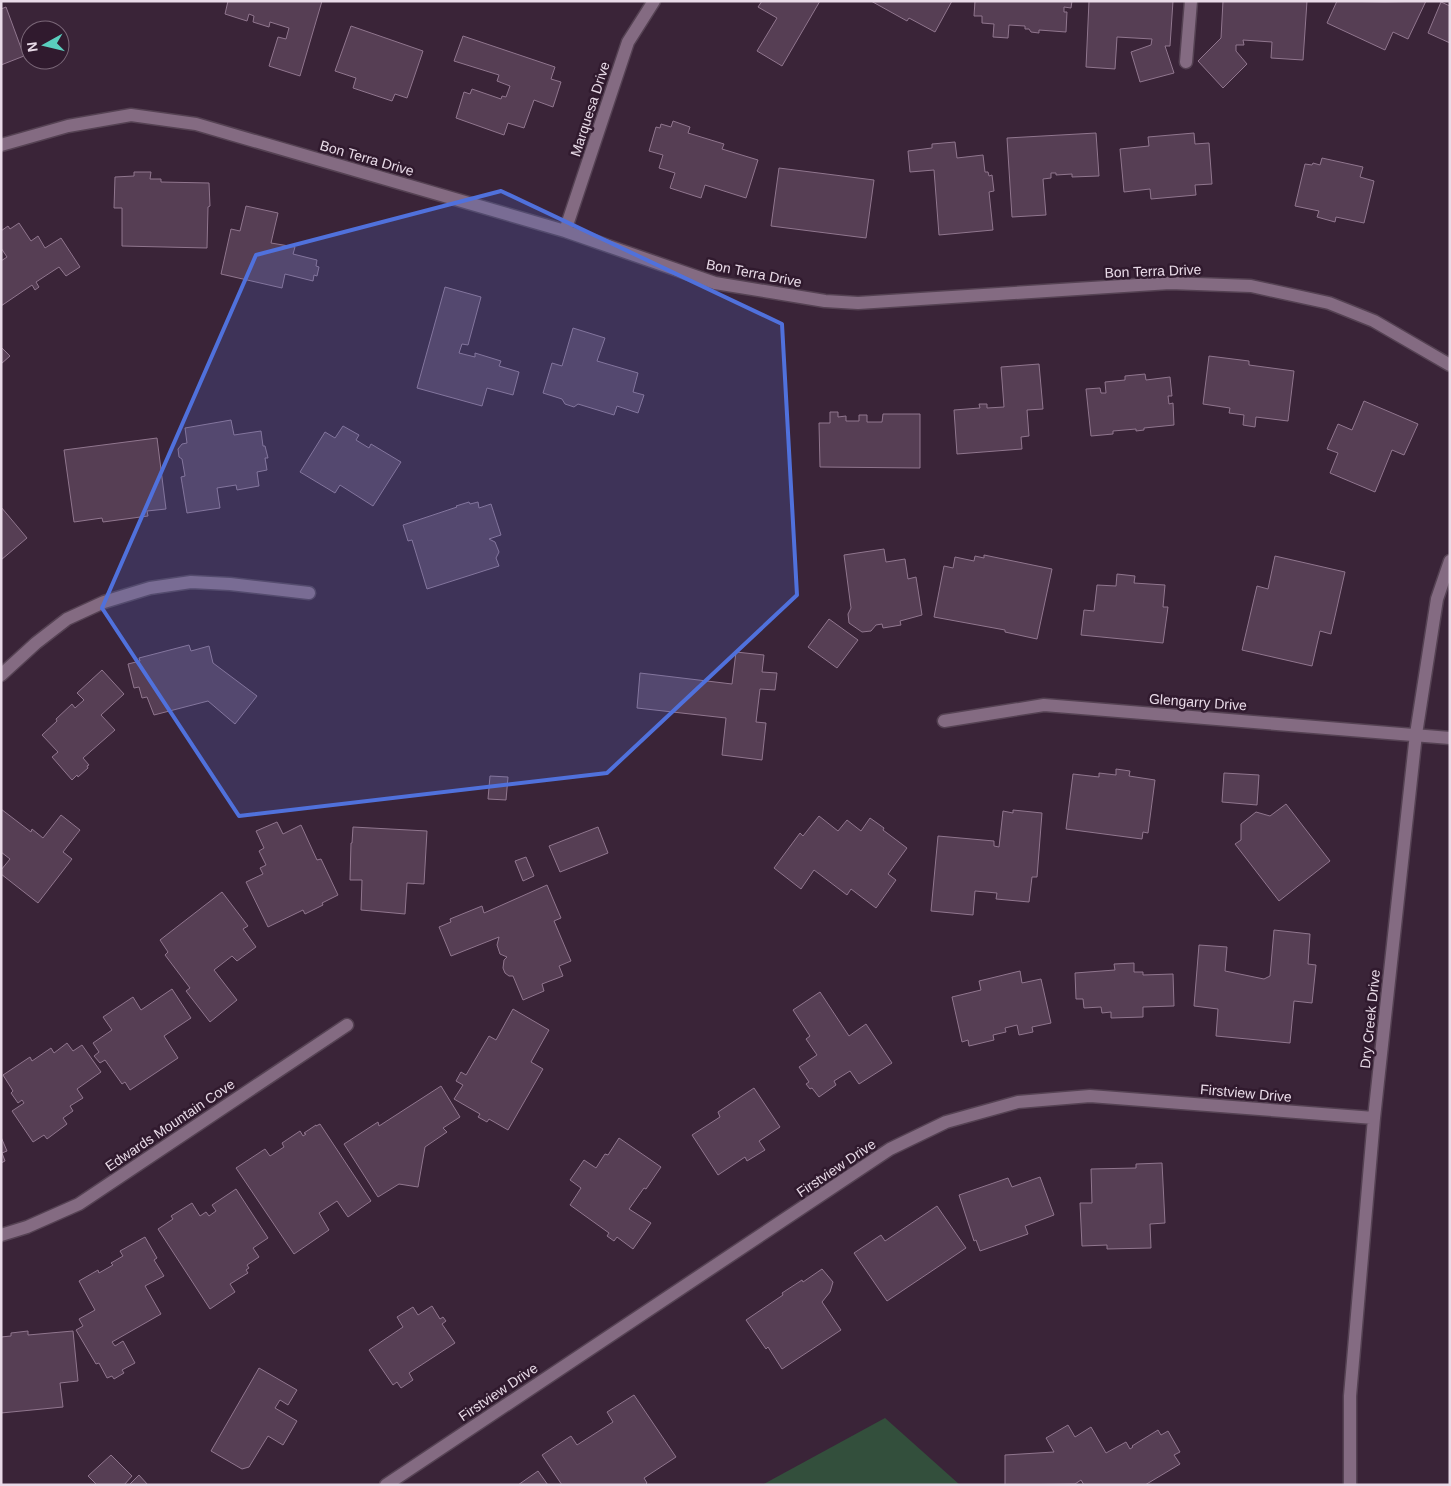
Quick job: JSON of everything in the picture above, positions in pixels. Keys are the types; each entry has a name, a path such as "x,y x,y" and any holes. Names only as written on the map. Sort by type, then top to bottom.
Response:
{"street":[{"name":"Marquesa Drive","path":"565,231 628,42 654,1"},
{"path":"1186,62 1190,1"},
{"name":"Bon Terra Drive","path":"1,146 68,126 131,115 196,124 565,231 715,283 825,302 858,302 1170,283 1251,286 1329,304 1374,321 1450,365"},
{"name":"Dry Creek Drive","path":"1350,1485 1350,1396 1374,1118 1416,734 1437,599 1450,561"},
{"path":"1,675 36,643 67,619 104,602 150,588 191,582 230,584 309,593"},
{"name":"Glengarry Drive","path":"944,721 1044,705 1450,738"},
{"name":"Edwards Mountain Cove","path":"1,1235 27,1227 79,1204 347,1025"},
{"name":"Firstview Drive","path":"386,1485 890,1150 946,1122 1018,1102 1090,1096 1374,1118"}],"highlighted area":[{"path":"501,191 782,324 797,595 607,773 239,816 102,608 256,255"}],"green space":[{"path":"885,1418 960,1485 762,1485"}],"building":[{"path":"228,1 322,1 300,76 269,66 278,37 286,39 289,28 270,22 269,27 253,22 254,16 249,14 247,21 225,14"},
{"path":"762,1 820,1 782,66 757,51 777,18 758,7"},
{"path":"871,1 952,1 935,32 909,18 907,21"},
{"path":"975,1 1072,1 1071,8 1064,7 1064,12 1067,12 1066,32 1039,30 1039,33 1025,29 1025,26 1009,25 1008,38 993,37 994,24 982,23 982,16 974,16"},
{"path":"1089,1 1173,1 1170,46 1165,46 1174,73 1140,82 1131,52 1151,45 1152,39 1117,37 1115,69 1086,67"},
{"path":"1223,1 1307,1 1303,60 1271,58 1272,42 1243,40 1244,45 1236,45 1236,51 1247,64 1223,88 1198,61 1221,38"},
{"path":"1337,1 1426,1 1408,39 1393,32 1385,50 1327,23"},
{"path":"1441,2 1450,6 1450,43 1428,33"},
{"path":"6,7 20,45 20,58 1,65 1,9"},
{"path":"351,26 423,51 407,98 395,94 392,101 353,88 356,78 335,71"},
{"path":"463,36 555,67 551,79 561,82 553,107 534,100 524,128 508,123 504,135 456,118 464,92 470,94 472,89 501,99 502,96 506,97 510,86 497,81 499,75 454,61"},
{"path":"673,121 690,127 688,133 724,144 722,149 758,160 746,198 705,185 701,198 670,188 675,173 659,168 663,155 649,151 656,127 660,128 661,124 671,127"},
{"path":"1096,133 1099,176 1072,177 1072,174 1056,175 1056,173 1051,173 1051,178 1043,179 1046,215 1012,217 1007,138"},
{"path":"1194,133 1195,144 1209,143 1212,184 1195,185 1196,195 1151,199 1150,189 1124,192 1120,149 1149,146 1148,137"},
{"path":"955,142 957,158 983,155 985,172 988,172 989,176 992,175 994,191 989,192 993,230 939,235 934,170 910,172 908,151 932,148 932,144"},
{"path":"1322,158 1363,167 1360,177 1374,181 1364,223 1336,217 1335,222 1317,217 1319,211 1295,206 1305,164 1312,165 1313,163 1320,165"},
{"path":"779,168 874,180 866,238 771,226"},
{"path":"134,172 151,172 150,179 161,179 161,182 209,183 210,206 208,207 207,248 122,246 122,208 114,208 115,177 134,176"},
{"path":"246,206 278,213 271,243 295,247 293,254 317,260 316,266 319,267 317,276 314,275 313,281 285,274 282,288 221,274 231,229 240,231"},
{"path":"19,223 31,241 38,236 45,248 61,238 80,267 66,276 59,267 36,282 39,287 35,290 32,285 1,306 1,261 7,257 1,248 1,231 8,226 10,229"},
{"path":"445,287 481,297 468,345 462,344 459,353 475,357 475,353 501,361 499,366 519,372 513,395 487,388 482,406 417,388"},
{"path":"573,328 605,338 597,361 638,373 633,392 644,395 638,413 617,406 614,415 578,404 574,407 565,404 562,399 543,393 552,363 562,366"},
{"path":"1,347 10,356 1,364"},
{"path":"1209,356 1249,361 1249,365 1294,371 1288,421 1256,417 1255,427 1243,425 1244,415 1229,413 1230,408 1203,404"},
{"path":"1039,364 1043,409 1027,410 1029,436 1021,437 1022,449 957,454 954,410 980,408 979,404 987,404 987,408 1004,407 1001,367"},
{"path":"1145,374 1146,380 1170,377 1172,396 1168,396 1169,404 1173,403 1174,425 1144,428 1144,430 1136,431 1136,429 1113,431 1113,434 1091,436 1086,389 1100,388 1101,393 1106,393 1105,382 1125,380 1125,376"},
{"path":"1364,401 1418,424 1404,455 1392,450 1375,492 1330,473 1338,453 1327,449 1338,424 1352,430"},
{"path":"830,412 838,412 838,417 846,416 846,421 859,421 859,415 867,415 867,422 882,422 883,414 920,414 920,468 820,467 819,423 830,423"},
{"path":"231,420 234,435 261,431 263,446 265,446 268,458 265,458 267,470 257,472 259,486 237,490 236,485 217,488 220,508 187,513 181,477 185,476 178,449 182,444 187,443 185,428"},
{"path":"343,426 359,435 356,440 369,448 371,444 401,462 373,506 340,485 335,493 300,472 325,432 335,438"},
{"path":"157,438 166,509 147,511 148,516 103,522 102,518 74,522 64,450"},
{"path":"469,502 470,504 478,502 479,508 491,504 501,535 489,539 495,542 499,552 496,558 499,566 427,589 412,540 408,541 403,525"},
{"path":"1,507 27,538 1,560"},
{"path":"884,549 886,562 905,559 908,579 916,577 922,615 900,621 901,625 883,628 882,624 876,625 871,631 862,632 849,623 848,614 851,608 844,555"},
{"path":"984,555 1052,569 1037,639 1005,632 1005,630 934,617 944,566 953,568 955,557 974,561 975,556 984,558"},
{"path":"1275,556 1345,572 1331,634 1320,631 1312,666 1242,650 1257,586 1268,589"},
{"path":"1117,574 1135,576 1134,583 1165,585 1163,607 1168,607 1163,643 1081,635 1084,610 1094,611 1097,585 1116,586"},
{"path":"829,619 858,640 837,668 808,647"},
{"path":"189,645 191,651 209,646 213,663 257,696 235,724 208,701 154,715 147,697 142,698 139,687 134,688 128,664 140,661 139,658"},
{"path":"736,652 764,655 762,672 777,673 775,690 760,689 756,722 766,723 762,760 722,755 726,718 637,708 640,673 732,684"},
{"path":"102,670 124,694 101,715 115,730 83,758 89,765 87,766 88,768 72,780 52,757 58,752 42,735 72,704 75,708 84,700 77,693"},
{"path":"1116,769 1130,771 1129,776 1155,780 1148,833 1143,832 1142,839 1066,829 1073,774 1099,777 1099,773 1116,775"},
{"path":"1224,773 1259,775 1257,805 1222,802"},
{"path":"490,776 508,777 506,800 488,799"},
{"path":"1286,804 1330,861 1279,901 1235,844 1241,840 1241,824 1256,812 1270,816"},
{"path":"1,809 31,832 32,829 43,838 61,815 80,830 63,852 72,859 38,903 1,874 1,870 10,859 1,852"},
{"path":"1013,810 1042,813 1037,877 1032,877 1029,902 996,899 997,893 975,891 973,915 931,911 938,836 994,841 994,846 999,847 1003,811 1013,813"},
{"path":"819,816 838,831 847,820 861,831 870,818 907,848 888,874 896,880 876,908 851,889 847,895 814,870 801,889 774,868 800,833 803,836"},
{"path":"277,822 283,834 301,825 317,860 321,859 338,895 305,914 303,910 268,927 246,882 263,874 260,868 266,865 259,851 264,848 256,831"},
{"path":"353,827 427,831 424,884 407,883 405,914 361,910 362,880 350,880"},
{"path":"598,827 608,853 560,872 549,846"},
{"path":"526,857 534,876 523,881 515,861"},
{"path":"547,885 561,918 554,921 571,961 559,966 563,976 542,984 544,991 523,1000 513,976 505,973 503,968 504,960 507,957 500,954 497,945 499,937 451,956 439,927 451,922 450,919 482,906 484,913"},
{"path":"222,892 248,926 243,929 256,947 237,961 232,956 214,970 237,1000 210,1022 186,991 190,988 165,955 168,952 160,940"},
{"path":"1274,930 1310,934 1308,964 1316,965 1312,1003 1294,1001 1290,1043 1216,1036 1218,1009 1194,1006 1199,945 1227,947 1225,971 1264,979 1270,976"},
{"path":"1134,963 1134,972 1143,972 1143,975 1173,974 1174,1006 1143,1007 1143,1017 1111,1018 1111,1012 1102,1013 1101,1007 1084,1008 1083,999 1076,999 1075,973 1115,970 1114,964"},
{"path":"1020,971 1022,983 1041,979 1051,1023 1032,1027 1033,1032 1019,1035 1017,1025 1005,1028 1006,1032 993,1035 994,1040 969,1046 968,1040 962,1042 952,997 981,990 979,981"},
{"path":"172,989 191,1018 164,1036 178,1058 130,1090 125,1082 122,1084 105,1060 100,1063 94,1056 99,1052 93,1043 112,1030 103,1017 133,997 141,1010"},
{"path":"820,992 849,1036 866,1024 892,1063 859,1084 850,1071 834,1081 836,1085 819,1097 806,1084 809,1082 799,1067 817,1055 806,1039 810,1036 793,1010"},
{"path":"513,1009 549,1030 531,1062 543,1069 508,1130 489,1119 487,1122 478,1117 480,1114 454,1099 463,1085 456,1081 461,1072 466,1075 489,1036 496,1040"},
{"path":"67,1043 73,1051 82,1045 101,1072 77,1089 83,1098 70,1106 73,1111 63,1118 67,1124 47,1139 44,1135 33,1142 12,1111 24,1103 22,1100 18,1103 3,1075 30,1057 32,1061 51,1048 54,1053"},
{"path":"441,1086 460,1117 443,1128 447,1132 425,1147 418,1187 399,1184 378,1197 344,1144 378,1122 379,1126"},
{"path":"754,1088 780,1127 759,1141 765,1150 747,1161 745,1157 718,1175 692,1135 720,1117 718,1112"},
{"path":"320,1124 371,1201 348,1217 337,1201 319,1213 329,1230 294,1254 236,1168 265,1149 270,1156 284,1147 282,1143 300,1131 303,1136 306,1134 304,1133"},
{"path":"1,1137 7,1151 2,1153 5,1161 1,1163"},
{"path":"619,1138 661,1167 629,1209 651,1223 633,1249 617,1237 614,1241 607,1236 609,1233 570,1205 581,1188 570,1180 584,1160 596,1168 605,1154 608,1155"},
{"path":"1162,1163 1165,1223 1150,1224 1151,1248 1107,1249 1107,1245 1082,1246 1080,1203 1092,1203 1091,1169 1136,1168 1136,1164"},
{"path":"1040,1177 1054,1215 1025,1226 1028,1234 980,1251 976,1240 974,1241 959,1195 1008,1178 1012,1187"},
{"path":"236,1189 268,1238 253,1248 259,1257 247,1265 249,1268 246,1270 248,1273 230,1284 235,1292 210,1309 158,1229 173,1219 171,1216 192,1203 200,1216 206,1212 209,1216 216,1211 212,1205"},
{"path":"937,1206 966,1248 887,1301 854,1253 881,1235 885,1241"},
{"path":"145,1237 157,1258 154,1260 164,1276 145,1286 161,1314 112,1342 115,1346 123,1341 135,1363 122,1370 124,1373 114,1379 112,1376 107,1378 99,1363 96,1364 76,1330 83,1326 79,1319 95,1310 79,1281 98,1270 99,1273 113,1265 111,1263 123,1256 120,1251"},
{"path":"822,1269 833,1282 830,1292 822,1302 841,1330 782,1369 768,1347 766,1349 746,1320 783,1295 782,1293"},
{"path":"432,1306 440,1319 443,1317 446,1321 442,1324 455,1343 409,1373 413,1380 401,1388 397,1382 393,1385 369,1350 403,1327 397,1317 413,1307 418,1315"},
{"path":"28,1331 28,1335 73,1331 78,1381 60,1383 63,1407 1,1413 1,1337 11,1336 11,1333"},
{"path":"259,1368 297,1390 288,1405 280,1400 275,1408 297,1421 283,1445 268,1436 249,1467 242,1469 211,1451"},
{"path":"634,1395 676,1457 644,1478 647,1483 645,1485 562,1485 542,1455 571,1436 577,1445 613,1422 607,1412"},
{"path":"1068,1425 1075,1437 1091,1427 1106,1453 1126,1442 1130,1449 1158,1430 1161,1435 1168,1431 1180,1452 1174,1455 1180,1464 1145,1485 1084,1485 1081,1480 1075,1484 1005,1485 1005,1455 1054,1452 1046,1438"},
{"path":"111,1455 132,1476 124,1485 97,1485 88,1476"},
{"path":"538,1471 548,1485 518,1485"},
{"path":"139,1475 148,1485 129,1485"}]}
